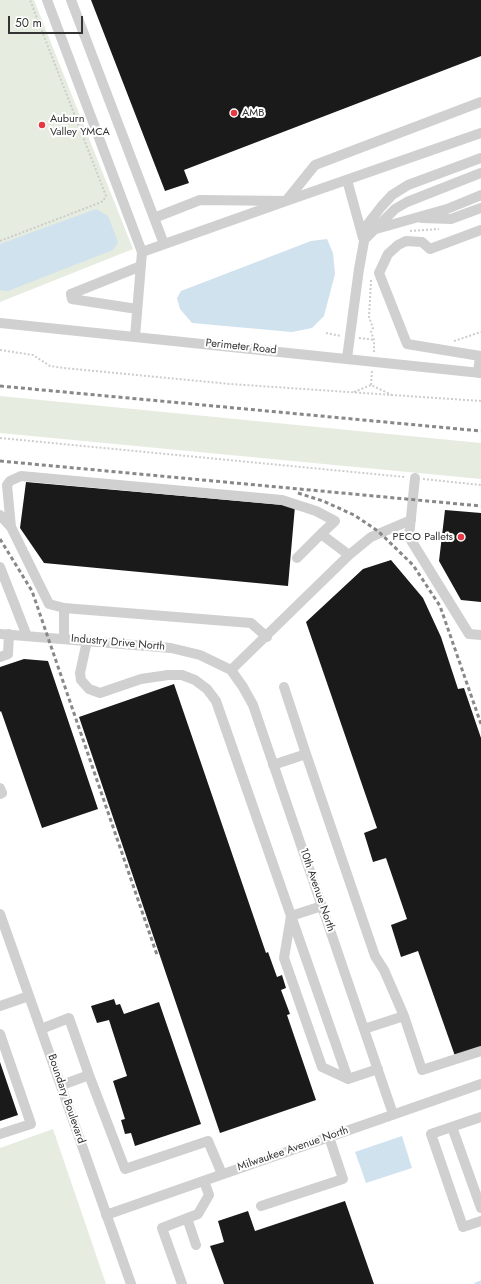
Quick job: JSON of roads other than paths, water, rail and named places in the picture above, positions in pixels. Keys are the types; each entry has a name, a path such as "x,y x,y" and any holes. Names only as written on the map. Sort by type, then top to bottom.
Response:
{"street":[{"path":"47,0 142,252 135,337"},
{"path":"71,0 164,244"},
{"path":"286,201 316,165 481,102"},
{"path":"142,252 481,133"},
{"path":"347,358 367,225 380,207 392,195 408,186 481,158"},
{"path":"364,240 395,209 407,202 481,173"},
{"path":"347,180 364,240"},
{"path":"374,230 446,209 481,195"},
{"path":"154,218 200,200 286,201"},
{"path":"416,217 451,219 481,208"},
{"path":"480,373 481,356 407,344 379,273 388,254 402,243 422,242 430,248 481,230"},
{"path":"137,310 72,299 71,294 141,266"},
{"name":"Perimeter Road","path":"0,323 480,373"},
{"path":"11,527 8,485 10,481 21,476 282,500 316,511 335,521 297,558"},
{"path":"415,478 409,537 469,634 481,635"},
{"path":"0,515 11,527 49,604 64,608 251,622 267,637"},
{"path":"231,670 267,637 350,555 371,537 411,520"},
{"path":"321,534 350,555"},
{"path":"0,567 27,636"},
{"path":"64,608 64,639"},
{"path":"0,656 8,654 5,634"},
{"name":"Industry Drive North","path":"5,634 182,650 209,658 231,670"},
{"path":"87,641 80,674 84,685 94,692 106,691 141,679 168,674 182,675 196,680 207,689 216,700 348,1079"},
{"name":"10th Avenue North","path":"231,670 251,700 393,1114"},
{"path":"284,687 375,956 384,970 404,1016 422,1070 481,1051"},
{"path":"274,765 306,754"},
{"path":"0,788 2,793 0,794"},
{"path":"291,916 322,906"},
{"name":"Boundary Boulevard","path":"0,914 131,1284"},
{"path":"291,916 284,958 322,1067 348,1079 378,1069"},
{"path":"0,1006 29,996"},
{"path":"364,1029 404,1016"},
{"path":"41,1029 68,1018 125,1169 208,1141 222,1174"},
{"path":"0,1034 31,1124 0,1134"},
{"path":"62,1086 89,1075"},
{"name":"Milwaukee Avenue North","path":"106,1215 481,1084"},
{"path":"481,1117 431,1134 463,1227 481,1220"},
{"path":"452,1127 481,1208"},
{"path":"261,1206 343,1179 329,1137"},
{"path":"182,1284 162,1228 198,1214 209,1195 204,1181"},
{"path":"187,1218 196,1245"}],"water":[{"path":"96,209 108,216 118,242 113,250 8,291 0,290 0,244"},
{"path":"327,239 333,253 335,274 324,316 312,328 292,332 192,323 180,309 177,298 181,291 311,241"},
{"path":"402,1136 412,1168 366,1183 355,1152"}],"waterway":[{"path":"476,1284 481,1282"}],"railway":[{"path":"0,386 481,431"},
{"path":"0,461 481,506"},
{"path":"298,493 323,501 354,515 378,531 413,565 440,606 481,724"},
{"path":"0,539 32,591 157,955"}],"place":[{"name":"AMB","path":"234,113"},
{"name":"Auburn Valley YMCA","path":"42,125"},
{"name":"PECO Pallets","path":"461,537"}]}
